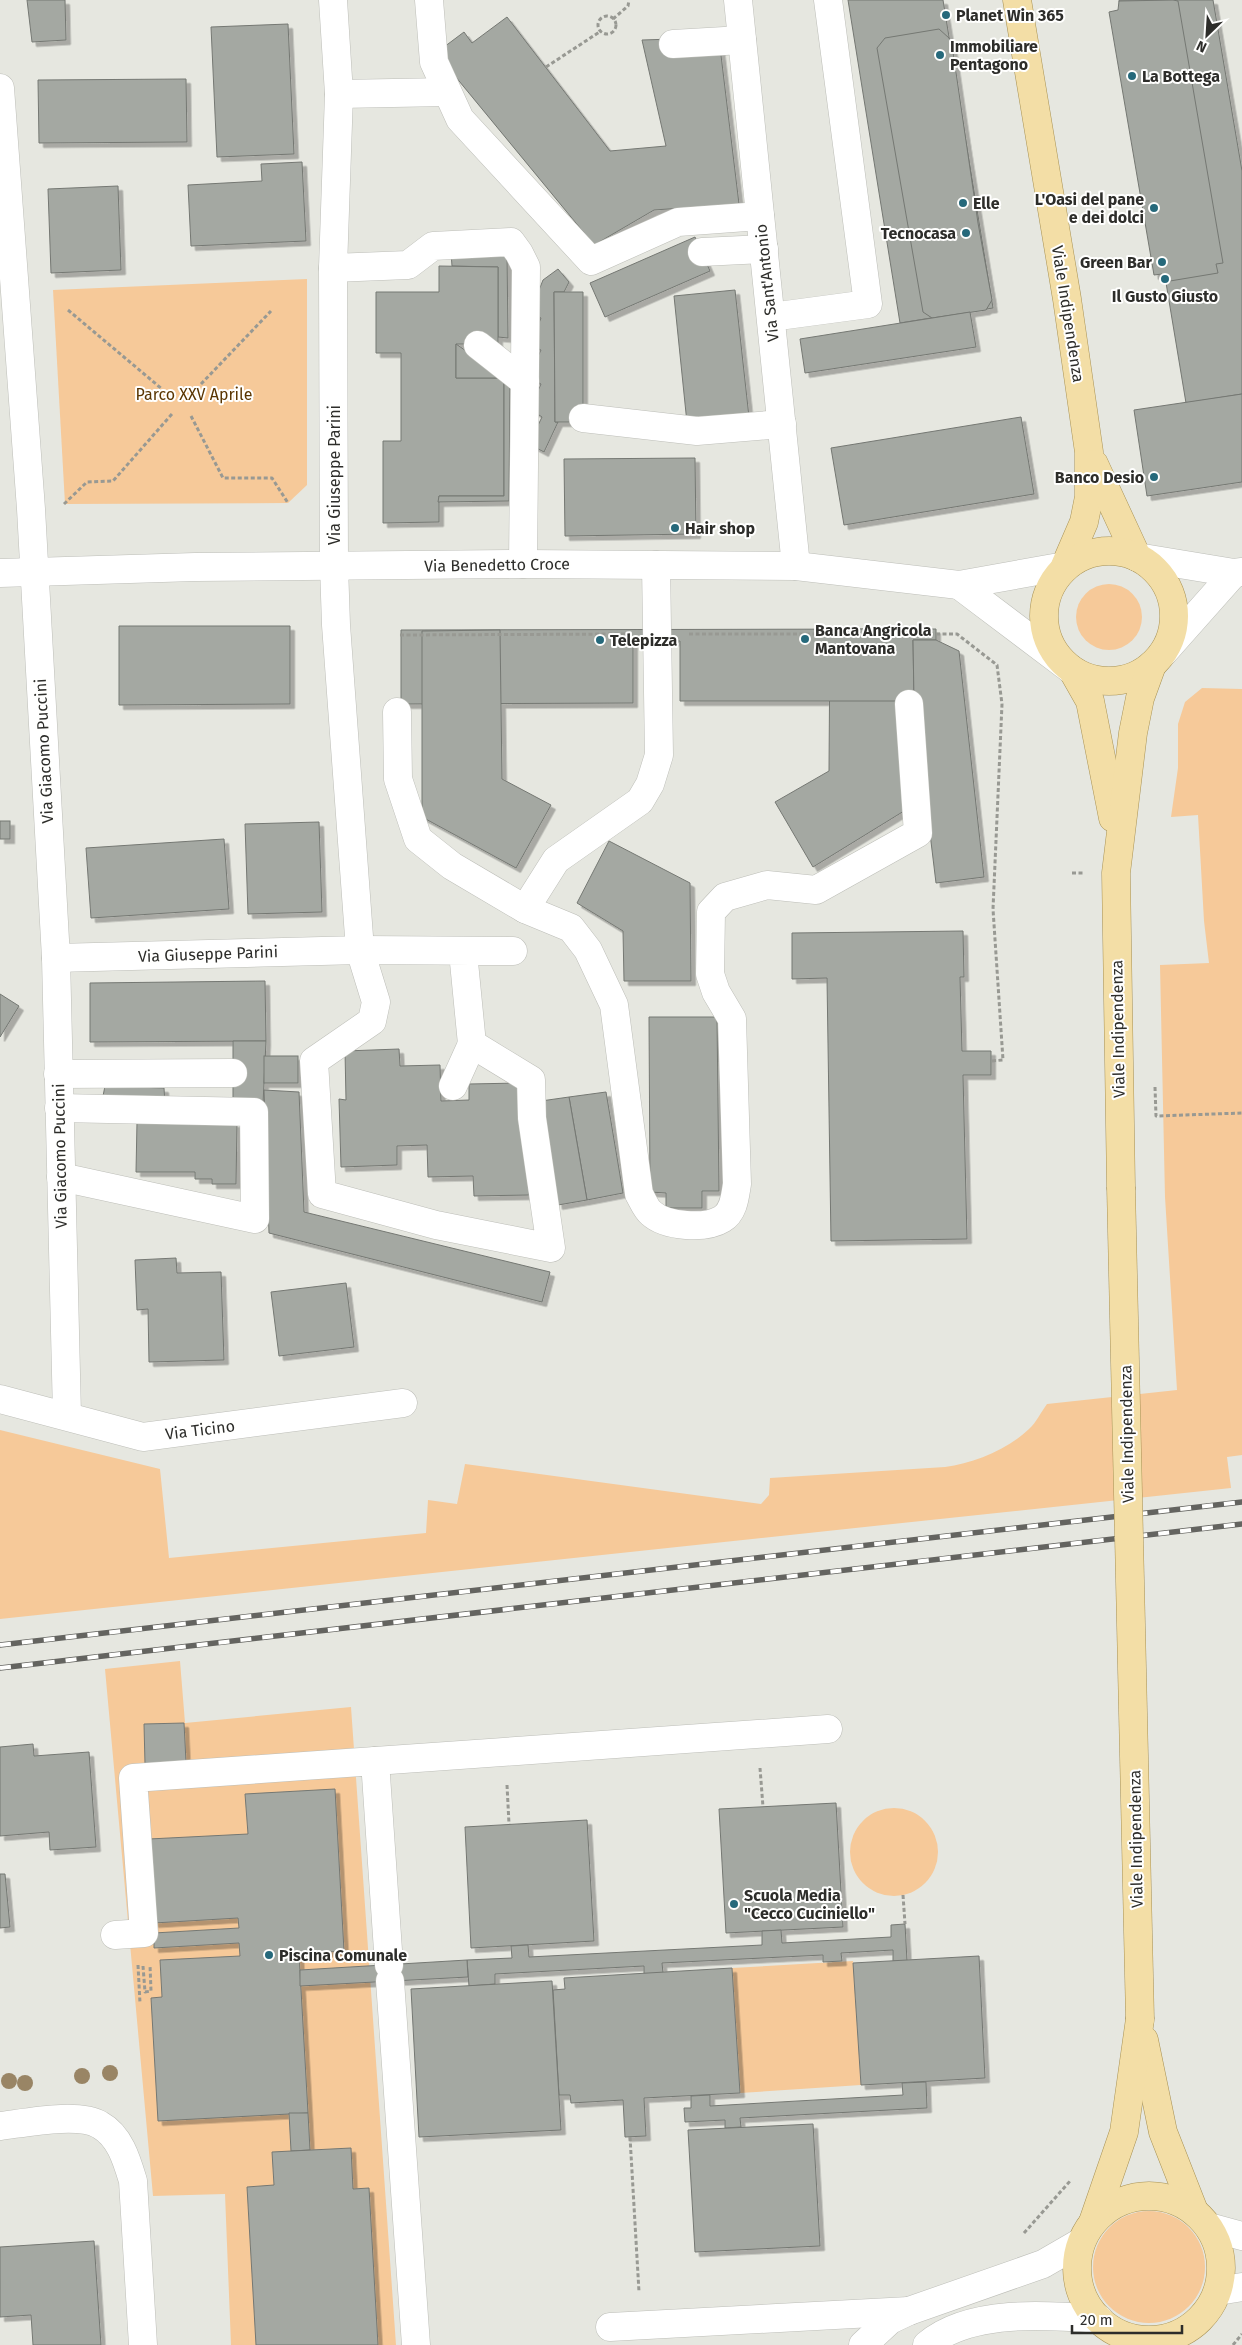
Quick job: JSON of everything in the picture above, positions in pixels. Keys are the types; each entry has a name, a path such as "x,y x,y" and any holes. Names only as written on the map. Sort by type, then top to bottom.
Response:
{"main road":[{"name":"Viale Indipendenza","path":"1017,0 1067,299 1089,452 1090,497 1084,522 1066,566"},
{"name":"Viale Indipendenza","path":"1089,452 1137,557"},
{"path":"1100,551 1119,551 1137,557 1151,566 1162,578 1169,592 1174,607 1174,623 1170,639 1157,659 1134,676 1113,681 1092,679 1073,671 1058,658 1048,640 1043,620 1045,600 1052,582 1066,566 1082,556 1100,551"},
{"name":"Viale Indipendenza","path":"1087,2232 1124,2132 1140,2019 1121,1186 1116,873 1126,778 1140,698 1157,659"},
{"name":"Viale Indipendenza","path":"1073,671 1090,702 1102,756 1118,849"},
{"name":"Viale Indipendenza","path":"1140,2019 1163,2132 1202,2219"},
{"path":"1152,2195 1174,2200 1202,2219 1219,2247 1222,2269 1230,2289 1207,2311 1193,2334 1191,2327 1170,2337 1148,2340 1125,2336 1107,2330 1090,2308 1080,2287 1077,2264 1087,2232 1109,2207 1130,2198 1152,2195"}],"street":[{"name":"Via Giuseppe Parini","path":"333,0 339,94 333,268 334,566 336,625 360,950"},
{"path":"429,0 434,62 460,119 591,261 678,222 760,216"},
{"path":"771,317 868,304 828,0"},
{"name":"Via Sant'Antonio","path":"742,1 742,40 796,566"},
{"path":"673,44 742,40"},
{"name":"Via Giacomo Puccini","path":"0,88 31,509 56,958 66,1415"},
{"path":"339,94 447,92"},
{"path":"333,268 408,265 433,246 511,242 520,253 526,267 523,564"},
{"path":"702,252 764,250"},
{"path":"478,345 525,382"},
{"path":"583,418 698,431 782,424"},
{"path":"1137,557 1238,573"},
{"name":"Via Benedetto Croce","path":"0,573 195,567 523,564 796,566 959,585 1066,566"},
{"path":"525,909 556,860 640,801 650,784 659,756 656,565"},
{"path":"1157,659 1238,573"},
{"path":"959,585 1073,671"},
{"path":"397,712 398,779 418,839 452,866 525,909 571,928 588,950 614,1005 639,1194 651,1214 685,1225 706,1224 724,1218 734,1204 738,1184 732,1019 716,992 710,974 711,912 725,897 767,885 816,890 918,834 909,704"},
{"name":"Via Giuseppe Parini","path":"56,958 360,950 513,951"},
{"path":"360,950 376,1002 372,1021 314,1061 322,1194 436,1225 551,1248 532,1118 531,1080 472,1044"},
{"path":"453,1086 472,1044 463,952"},
{"path":"58,1074 233,1073"},
{"path":"59,1108 254,1112 255,1219 61,1177"},
{"name":"Via Ticino","path":"0,1399 143,1437 403,1404"},
{"path":"115,1935 144,1933 133,1778 828,1729"},
{"path":"375,1761 416,2345"},
{"path":"0,2126 56,2119 88,2121 100,2125 116,2140 126,2158 133,2181 143,2345"},
{"path":"1202,2219 1242,2236"},
{"path":"863,2345 890,2320 909,2311 1043,2264 1087,2232"},
{"path":"610,2327 909,2311"},
{"path":"927,2345 935,2338 962,2326 996,2319 1042,2315 1107,2330"}],"path":[{"path":"613,19 628,6 629,0"},
{"path":"606,16 613,19 616,26 612,33 604,34 600,31 598,24 602,18 606,16"},
{"path":"546,67 600,31"},
{"path":"68,310 162,389"},
{"path":"201,384 271,311"},
{"path":"31,509 65,504 87,482 113,481 172,414"},
{"path":"191,416 223,478 272,478 288,503"},
{"path":"400,635 957,634 997,665 1002,704 993,908 1003,1060 991,1061"},
{"path":"1155,1077 1156,1116 1242,1113"},
{"path":"758,1734 763,1807"},
{"path":"506,1752 509,1824"},
{"path":"903,1895 905,1924"},
{"path":"143,1964 145,1992 151,1992 150,1957"},
{"path":"138,1964 140,2003"},
{"path":"630,2137 641,2325"},
{"path":"1233,2345 1242,2334"}],"green space":[{"name":"Parco XXV Aprile","path":"307,279 307,485 288,503 65,504 53,290"},
{"path":"1109,584 1122,587 1132,594 1139,604 1142,617 1139,630 1132,640 1122,647 1109,650 1096,647 1086,640 1079,630 1076,617 1079,604 1086,594 1096,587"},
{"path":"1202,688 1242,689 1242,1455 1227,1457 1231,1488 0,1619 0,1430 160,1469 169,1558 426,1533 428,1500 457,1504 465,1464 761,1504 769,1495 770,1478 956,1465 979,1459 1011,1443 1032,1427 1047,1404 1177,1390 1165,1197 1160,965 1209,963 1204,921 1198,815 1171,817 1178,768 1178,724 1185,702"},
{"path":"180,1661 185,1723 351,1707 396,2345 231,2345 225,2194 153,2196 105,1669"},
{"path":"894,1808 911,1811 925,1821 935,1835 938,1852 935,1869 925,1883 911,1893 894,1896 877,1893 863,1883 853,1869 850,1852 853,1835 863,1821 877,1811"},
{"path":"853,1961 861,2085 740,2093 732,1968"},
{"path":"1149,2211 1160,2212 1170,2216 1188,2228 1200,2246 1204,2256 1204,2278 1200,2288 1188,2306 1170,2318 1160,2322 1149,2323 1138,2322 1128,2318 1110,2306 1098,2288 1094,2278 1093,2267 1094,2256 1098,2246 1110,2228 1128,2216 1138,2212"}],"building":[{"path":"27,0 65,0 66,40 32,42"},
{"path":"848,0 943,0 993,308 900,323"},
{"path":"1119,0 1213,0 1242,171 1242,394 1186,403"},
{"path":"1119,1 1178,1 1223,263 1216,264 1218,273 1164,282 1162,274 1154,275 1109,12 1118,10"},
{"path":"507,17 610,151 666,146 642,40 673,39 720,47 739,204 654,210 594,245 436,53 464,32 472,43"},
{"path":"288,24 294,154 217,157 211,27"},
{"path":"939,29 949,38 952,45 978,223 992,300 986,310 932,318 923,312 877,48 885,38"},
{"path":"186,79 187,142 39,143 38,80"},
{"path":"302,162 306,241 191,246 188,185 262,181 261,164"},
{"path":"118,186 121,270 51,273 48,189"},
{"path":"695,237 710,271 605,317 590,283"},
{"path":"507,252 508,338 498,337 498,267 452,266 451,253"},
{"path":"439,266 498,267 498,344 456,344 456,378 504,378 504,496 439,496 439,522 383,523 383,441 401,441 401,353 376,353 376,292 439,292"},
{"path":"558,269 569,282 564,292 554,292 555,422 558,422 544,452 529,444 542,417 530,409 541,384 528,377 541,350 530,345 541,318 530,313 543,280"},
{"path":"735,290 749,417 687,423 674,296"},
{"path":"554,292 583,292 583,422 555,422"},
{"path":"970,312 976,347 805,373 800,339"},
{"path":"456,344 510,381 509,501 438,502 439,496 504,496 504,378 456,378"},
{"path":"1242,394 1242,482 1147,496 1134,410"},
{"path":"1021,417 1034,494 844,525 831,448"},
{"path":"695,458 696,534 565,536 564,459"},
{"path":"119,626 290,626 290,704 119,705"},
{"path":"830,629 901,629 904,811 813,867 775,802 829,771"},
{"path":"936,629 936,640 913,640 914,701 680,701 680,641 633,641 633,703 401,704 401,630"},
{"path":"500,630 502,779 551,805 516,868 422,817 422,631"},
{"path":"913,640 936,640 959,651 984,877 936,883 914,701"},
{"path":"0,821 10,821 10,839 0,839"},
{"path":"319,822 322,912 248,914 245,824"},
{"path":"224,839 229,909 91,918 86,848"},
{"path":"609,841 690,883 691,981 624,981 623,931 577,903"},
{"path":"963,931 964,977 960,977 962,1051 991,1051 991,1075 963,1075 967,1239 831,1241 827,978 792,979 792,933"},
{"path":"265,981 266,1041 90,1042 90,983"},
{"path":"0,994 19,1006 0,1037"},
{"path":"649,1017 717,1017 719,1191 702,1191 702,1208 666,1208 666,1193 650,1192"},
{"path":"233,1041 266,1041 263,1104 233,1104"},
{"path":"399,1049 400,1066 440,1065 441,1101 469,1100 469,1084 520,1083 529,1195 474,1196 473,1176 428,1177 427,1145 397,1146 397,1165 341,1167 339,1099 346,1100 345,1051"},
{"path":"264,1056 298,1056 298,1083 264,1083"},
{"path":"106,1081 134,1087 164,1088 165,1104 103,1096"},
{"path":"264,1090 299,1092 304,1212 550,1272 542,1302 269,1233"},
{"path":"606,1092 623,1193 587,1200 569,1097"},
{"path":"569,1097 587,1200 558,1205 541,1101"},
{"path":"137,1122 237,1123 236,1184 212,1184 212,1179 195,1179 195,1172 136,1172"},
{"path":"176,1258 177,1273 221,1272 224,1360 149,1362 148,1309 137,1310 135,1260"},
{"path":"346,1283 354,1347 279,1356 271,1292"},
{"path":"184,1723 186,1762 145,1764 144,1724"},
{"path":"33,1744 34,1756 89,1752 96,1847 50,1850 49,1832 0,1836 0,1747"},
{"name":"Piscina Comunale","path":"335,1789 344,1951 299,1954 308,2113 158,2121 151,1998 162,1997 160,1960 240,1956 239,1943 154,1948 154,1933 239,1928 238,1918 154,1923 149,1839 248,1834 245,1794"},
{"path":"836,1803 843,1927 726,1933 719,1809"},
{"path":"587,1820 594,1941 471,1948 465,1827"},
{"path":"0,1874 5,1874 10,1927 0,1928"},
{"path":"905,1924 907,1961 893,1961 893,1950 841,1953 842,1961 823,1962 823,1955 662,1963 663,1973 644,1974 644,1966 495,1974 495,1984 469,1986 467,1960 512,1958 511,1946 528,1945 529,1957 762,1945 762,1931 781,1930 782,1943 891,1937 891,1925"},
{"path":"979,1956 985,2078 861,2085 853,1963"},
{"path":"467,1960 468,1977 300,1986 300,1970"},
{"path":"732,1968 740,2093 644,2098 646,2136 625,2137 623,2100 571,2103 570,2095 559,2095 553,1990 565,1989 564,1978"},
{"path":"552,1981 561,2130 419,2137 411,1989"},
{"path":"926,2082 927,2108 740,2118 741,2127 725,2128 725,2120 685,2122 684,2108 691,2108 691,2096 710,2095 710,2106 903,2095 902,2083"},
{"path":"289,2113 308,2113 310,2150 291,2151"},
{"path":"813,2124 820,2246 695,2252 688,2130"},
{"path":"351,2148 353,2189 369,2188 378,2345 256,2345 247,2187 274,2185 272,2152"},
{"path":"94,2241 101,2345 33,2345 31,2315 0,2317 0,2247"}],"railway":[{"path":"0,1645 1242,1502"},
{"path":"0,1668 1242,1524"}],"place":[{"name":"Planet Win 365","path":"946,15"},
{"name":"Immobiliare Pentagono","path":"940,55"},
{"name":"La Bottega","path":"1132,76"},
{"name":"Elle","path":"963,203"},
{"name":"L'Oasi del pane e dei dolci","path":"1154,208"},
{"name":"Tecnocasa","path":"966,233"},
{"name":"Green Bar","path":"1162,262"},
{"name":"Il Gusto Giusto","path":"1165,279"},
{"name":"Banco Desio","path":"1154,477"},
{"name":"Hair shop","path":"675,528"},
{"name":"Banca Angricola Mantovana","path":"805,639"},
{"name":"Telepizza","path":"600,640"},
{"name":"Scuola Media \"Cecco Cuciniello\"","path":"734,1904"},
{"name":"Piscina Comunale","path":"269,1955"}]}
